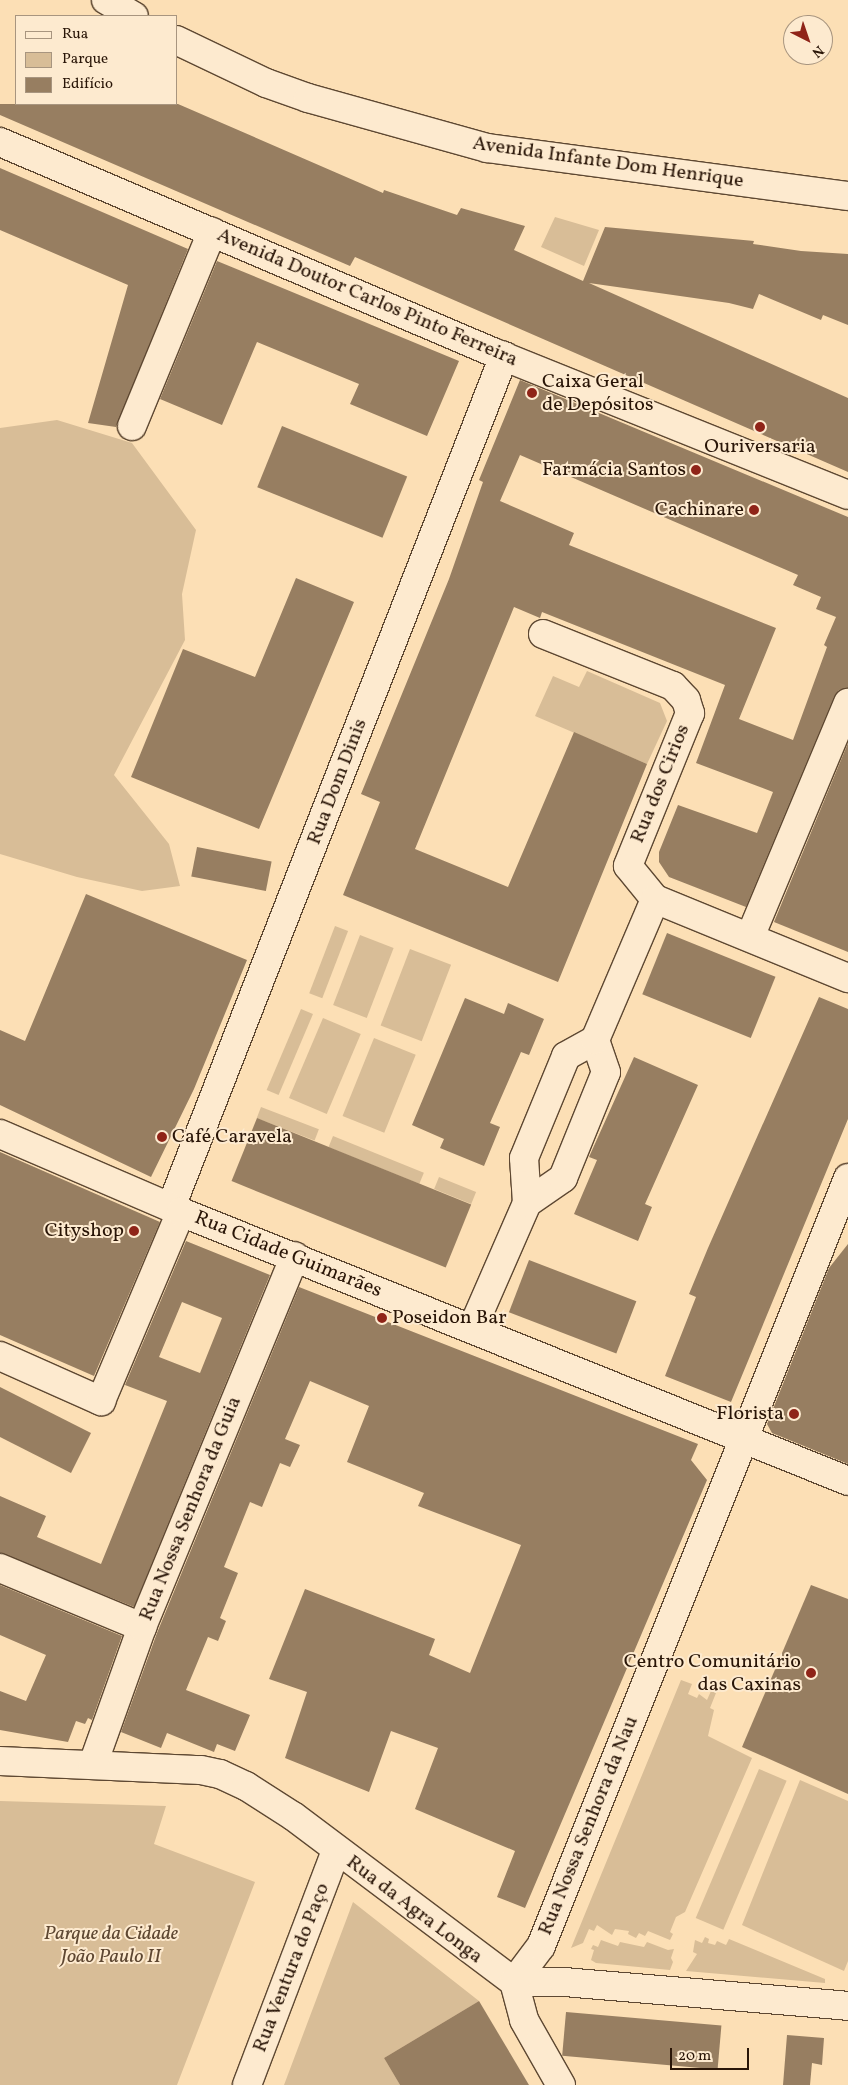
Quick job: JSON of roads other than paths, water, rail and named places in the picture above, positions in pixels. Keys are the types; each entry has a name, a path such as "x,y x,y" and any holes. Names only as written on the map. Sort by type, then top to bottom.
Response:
{"street":[{"path":"106,0 132,15"},
{"name":"Avenida Infante Dom Henrique","path":"178,41 266,83 308,98 487,148 848,196"},
{"name":"Avenida Doutor Carlos Pinto Ferreira","path":"0,142 504,356 848,495"},
{"path":"132,426 212,232"},
{"name":"Rua Dom Dinis","path":"0,1356 100,1401 176,1210 504,356"},
{"name":"Rua dos Cirios","path":"543,634 673,686 686,700 690,713 628,866 655,899"},
{"path":"750,936 848,703"},
{"path":"472,1329 527,1203 524,1158 566,1056 595,1040 655,899 750,936 848,978"},
{"path":"527,1203 563,1178 606,1072 595,1040"},
{"name":"Rua Cidade Guimarães","path":"0,1134 176,1210 295,1256 744,1441 848,1481"},
{"name":"Rua Nossa Senhora da Nau","path":"514,1982 541,1946 744,1441 839,1224 848,1178"},
{"name":"Rua Nossa Senhora da Guia","path":"93,1764 142,1627 295,1256"},
{"path":"0,1568 142,1627"},
{"name":"Rua da Agra Longa","path":"0,1761 201,1770 220,1774 246,1786 293,1816 336,1851 514,1982"},
{"name":"Rua Ventura do Paço","path":"247,2085 336,1851"},
{"path":"561,2085 524,2020 514,1982 564,1982 848,2006"}],"place":[{"name":"Caixa Geral de Depósitos","path":"532,393"},
{"name":"Ouriversaria","path":"760,427"},
{"name":"Farmácia Santos","path":"696,470"},
{"name":"Cachinare","path":"754,510"},
{"name":"Café Caravela","path":"162,1137"},
{"name":"Cityshop","path":"134,1231"},
{"name":"Poseidon Bar","path":"382,1318"},
{"name":"Florista","path":"794,1414"},
{"name":"Centro Comunitário das Caxinas","path":"811,1673"}],"park label":[{"name":"Parque da Cidade João Paulo II","path":"111,1946"}]}
